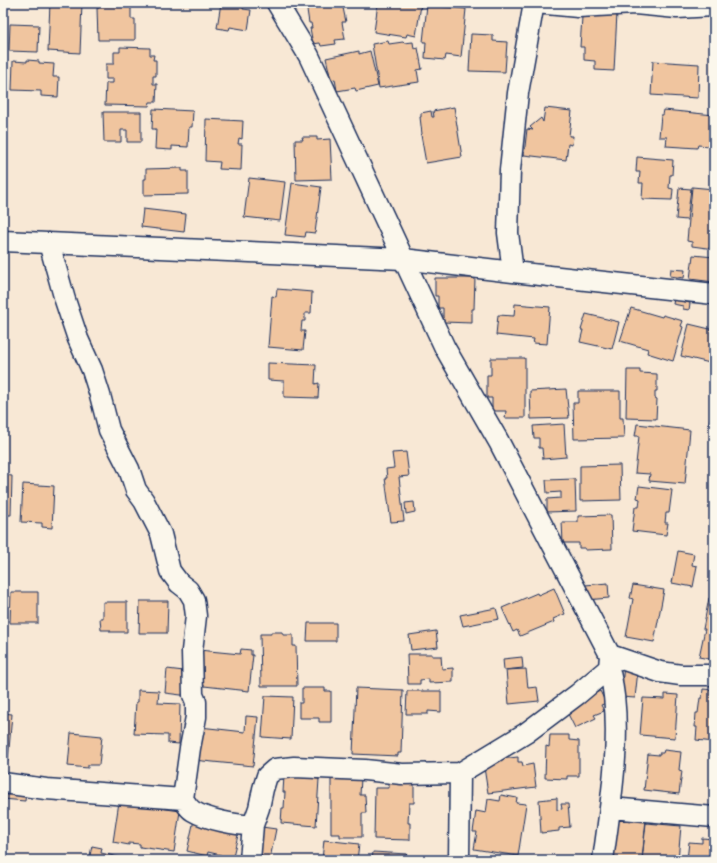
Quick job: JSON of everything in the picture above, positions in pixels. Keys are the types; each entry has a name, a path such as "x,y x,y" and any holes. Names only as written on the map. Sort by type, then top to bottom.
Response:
{"street":[{"path":"277,3 309,56 445,348 499,442 609,661 614,688 614,778 603,860"},
{"path":"513,272 508,233 510,170 518,94 535,3 591,5 635,4 677,8 714,6"},
{"path":"3,241 403,258 513,272 714,294"},
{"path":"49,243 65,300 78,339 92,370 109,430 129,470 136,490 144,501 162,534 170,571 179,583 188,590 194,600 196,616 192,651 193,695 196,702 196,716 183,799 188,806 203,815 242,825 253,825"},
{"path":"609,661 681,675 714,675"},
{"path":"250,860 253,825 267,776 275,769 294,767 402,774 460,773 526,733 578,694 609,661"},
{"path":"459,860 460,773"},
{"path":"3,783 46,789 183,799"},
{"path":"610,808 714,817"}],"building":[{"path":"50,3 82,3 80,53 48,51"},
{"path":"99,3 131,3 131,19 135,19 135,40 98,40 97,8 99,8"},
{"path":"221,3 244,3 243,9 251,10 248,30 230,27 229,30 217,28"},
{"path":"306,3 342,3 346,22 342,22 345,39 335,40 336,44 321,46 320,43 313,44 310,28 312,28 311,23 309,23"},
{"path":"378,3 408,3 421,5 416,36 407,34 406,37 374,32"},
{"path":"427,5 466,9 461,57 446,55 445,60 425,58 426,42 423,42"},
{"path":"587,11 617,13 614,71 595,70 595,61 584,60 584,47 580,47 582,17 587,17"},
{"path":"10,24 39,25 38,52 9,51"},
{"path":"471,34 493,35 493,41 507,42 505,72 469,71"},
{"path":"388,41 389,44 413,42 414,49 418,48 422,69 417,70 419,82 379,88 372,44"},
{"path":"120,47 150,48 150,55 154,55 153,60 156,60 156,76 153,76 153,84 157,84 156,102 150,102 149,106 105,105 106,83 113,83 113,79 106,79 106,64 114,64 114,52 120,52"},
{"path":"359,51 359,54 370,51 378,86 356,91 355,88 337,91 335,79 331,80 326,58"},
{"path":"27,60 39,61 39,63 54,64 53,77 59,77 58,97 41,96 41,91 12,90 13,61 27,62"},
{"path":"653,61 699,64 698,98 651,95"},
{"path":"454,107 462,157 426,163 421,135 421,113 431,111 432,117 434,117 433,111"},
{"path":"545,108 572,111 569,136 573,136 572,145 568,144 566,160 524,155 527,129 533,130 530,127 541,118 543,122"},
{"path":"153,109 193,111 192,127 189,127 188,147 172,146 172,150 155,149 156,129 152,129"},
{"path":"664,110 714,115 714,135 710,135 709,146 698,145 697,148 666,146 667,137 659,137 661,115 663,115"},
{"path":"103,112 141,112 141,142 127,142 127,130 121,130 121,142 104,142"},
{"path":"206,119 243,121 242,139 239,138 238,144 242,144 241,170 219,169 220,162 205,161"},
{"path":"302,137 317,137 317,140 330,139 332,179 296,180 295,140 303,140"},
{"path":"637,157 673,160 669,188 673,189 672,200 642,199 643,183 639,183 640,172 636,172"},
{"path":"182,168 182,171 188,171 188,194 144,195 144,179 146,179 146,169"},
{"path":"249,178 285,182 280,221 244,217"},
{"path":"292,183 321,187 315,233 306,232 305,237 285,235"},
{"path":"692,187 714,189 714,249 692,246 692,242 687,241"},
{"path":"679,188 691,189 687,220 676,219"},
{"path":"143,209 186,214 184,232 141,227"},
{"path":"693,255 714,257 714,282 690,279"},
{"path":"671,269 685,270 684,278 670,276"},
{"path":"435,278 475,278 472,323 443,322 443,308 438,308 438,296 435,296"},
{"path":"277,289 312,292 311,313 305,313 305,321 302,321 301,331 305,331 303,350 268,347 272,296 276,297"},
{"path":"674,299 690,303 689,310 683,309 683,306 673,304"},
{"path":"515,304 550,307 547,344 533,343 534,339 496,335 498,315 514,316"},
{"path":"631,308 662,317 663,315 683,321 681,326 683,327 673,361 647,353 648,349 620,341"},
{"path":"586,314 619,322 612,349 580,342 583,330 581,330"},
{"path":"689,324 714,330 714,364 681,356"},
{"path":"491,358 525,358 525,418 505,418 506,411 492,411 492,398 487,398 487,375 491,375"},
{"path":"268,363 316,365 315,384 319,383 318,398 284,397 284,381 268,380"},
{"path":"627,370 640,370 640,373 657,374 657,391 655,391 655,398 657,399 656,419 626,418"},
{"path":"566,389 569,418 531,419 530,391"},
{"path":"578,391 620,391 620,418 623,418 624,438 574,439 573,403 578,403"},
{"path":"714,405 714,424 709,423"},
{"path":"564,424 566,457 543,459 542,448 539,448 539,438 534,438 533,426"},
{"path":"637,424 690,430 685,484 649,481 650,474 635,473 639,436 635,436"},
{"path":"406,452 409,476 399,477 404,521 391,522 385,478 387,478 386,469 394,468 392,453"},
{"path":"620,465 621,500 580,501 580,466"},
{"path":"3,475 12,476 11,515 3,515"},
{"path":"575,479 576,511 547,512 547,499 561,498 561,492 547,493 546,480"},
{"path":"23,484 54,486 52,528 42,527 42,523 21,522"},
{"path":"639,486 672,490 669,513 666,513 665,523 668,523 666,535 632,531 635,507 639,507 640,499 637,498"},
{"path":"414,502 415,512 406,514 405,503"},
{"path":"611,515 612,549 585,550 585,548 579,548 579,543 563,543 562,522 578,522 578,516"},
{"path":"678,551 694,554 692,565 697,566 693,587 672,583"},
{"path":"608,583 609,598 586,600 585,585"},
{"path":"633,585 664,590 654,642 626,637 633,599 630,598"},
{"path":"554,588 565,614 553,619 554,622 520,636 517,630 513,632 502,608 537,593 538,595"},
{"path":"11,592 38,592 38,623 10,623"},
{"path":"709,598 714,599 714,660 699,657 705,629 703,629"},
{"path":"140,601 168,601 167,633 139,633"},
{"path":"103,602 127,602 127,632 110,632 110,630 101,630 100,618 103,618"},
{"path":"496,608 499,619 463,626 460,615"},
{"path":"308,623 336,623 336,641 307,641"},
{"path":"436,631 438,647 411,650 409,635"},
{"path":"271,632 282,632 283,635 293,635 293,646 296,646 297,686 261,686 260,634 271,634"},
{"path":"241,649 251,650 251,655 253,655 249,691 195,685 199,650 240,654"},
{"path":"407,654 432,654 432,656 441,656 442,669 453,668 453,682 429,683 429,679 420,680 420,684 408,684"},
{"path":"522,657 523,668 504,670 503,659"},
{"path":"624,665 638,670 635,698 621,697"},
{"path":"167,669 192,672 189,696 165,693"},
{"path":"526,669 528,688 537,687 539,701 509,704 506,670"},
{"path":"302,688 325,688 325,691 331,691 331,722 319,722 319,718 299,718 299,703 302,703"},
{"path":"356,688 403,690 401,753 398,753 398,756 353,754"},
{"path":"703,689 714,690 714,742 696,740 696,713 698,713"},
{"path":"138,690 159,691 158,703 180,704 179,744 168,743 168,735 134,734"},
{"path":"407,691 441,691 441,712 428,711 428,714 406,714"},
{"path":"600,691 606,703 601,705 604,711 594,715 596,718 575,728 565,708"},
{"path":"665,694 678,695 675,738 640,735 643,698 665,699"},
{"path":"265,696 293,697 291,739 262,737"},
{"path":"3,713 12,714 8,761 3,761"},
{"path":"246,716 258,717 253,766 193,760 200,727 245,732"},
{"path":"71,733 102,736 99,765 88,765 88,768 68,766"},
{"path":"550,735 569,735 569,740 579,741 579,776 567,776 567,779 545,778 546,746 549,747"},
{"path":"664,750 681,752 679,770 682,771 679,794 644,790 648,754 659,755 659,753 663,753"},
{"path":"518,757 518,762 522,762 523,766 533,764 536,787 488,793 483,761"},
{"path":"284,776 319,779 316,826 281,823 282,808 284,808"},
{"path":"331,778 361,778 360,795 365,795 366,813 362,813 362,837 340,837 340,834 331,834"},
{"path":"389,782 414,782 414,803 409,803 408,823 410,823 410,840 374,839 375,788 389,788"},
{"path":"3,789 26,792 25,801 3,799"},
{"path":"501,795 517,798 516,803 526,804 518,856 474,849 477,832 473,832 476,811 486,813 488,799 500,801"},
{"path":"557,798 557,810 562,809 561,804 568,804 570,827 559,828 559,831 541,833 539,800"},
{"path":"119,802 180,811 174,852 140,847 140,844 129,843 129,845 113,842"},
{"path":"613,816 646,819 642,860 609,860"},
{"path":"194,820 239,831 232,860 221,857 221,855 208,852 207,856 187,851"},
{"path":"646,823 681,826 678,860 642,860"},
{"path":"262,827 276,829 270,859 256,856"},
{"path":"702,838 714,839 714,860 687,860 689,842 702,843"},
{"path":"324,840 359,844 357,860 322,860"},
{"path":"92,846 102,848 101,853 127,860 89,860"},
{"path":"373,852 407,854 406,860 372,860"}]}
